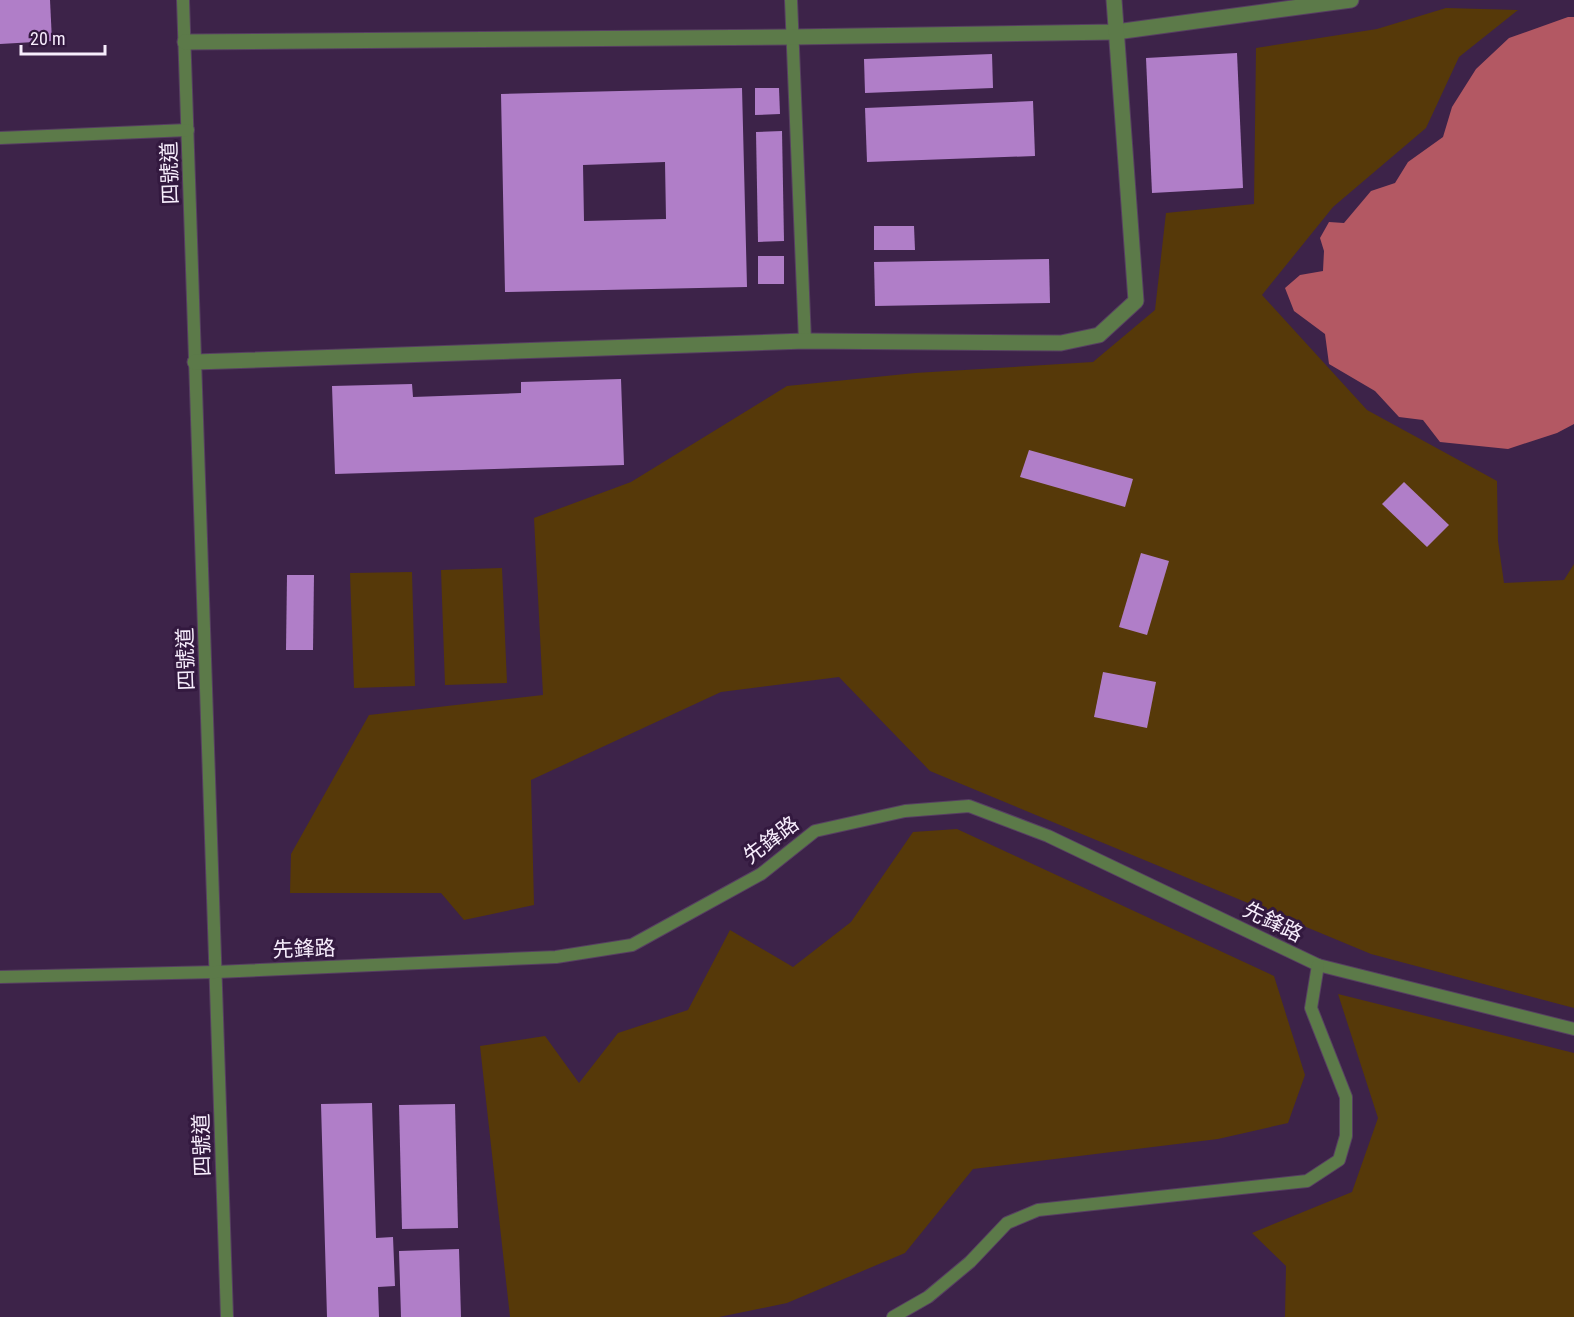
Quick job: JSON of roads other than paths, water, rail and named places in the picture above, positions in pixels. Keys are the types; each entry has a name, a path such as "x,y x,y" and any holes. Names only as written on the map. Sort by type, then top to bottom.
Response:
{"street":[{"path":"195,362 805,342 1061,343 1099,335 1136,301 1114,0"},
{"path":"184,42 1116,32 1351,0"}],"lane":[{"name":"四號道","path":"183,0 227,1317"},
{"path":"791,0 805,342"},
{"path":"0,138 188,130"},
{"name":"先鋒路","path":"0,977 216,972 556,957 632,945 761,874 815,831 905,811 969,806 1048,836 1318,965 1574,1029"},
{"path":"893,1317 928,1297 970,1262 1007,1223 1038,1210 1307,1180 1339,1160 1346,1136 1346,1096 1311,1008 1318,965"}]}
